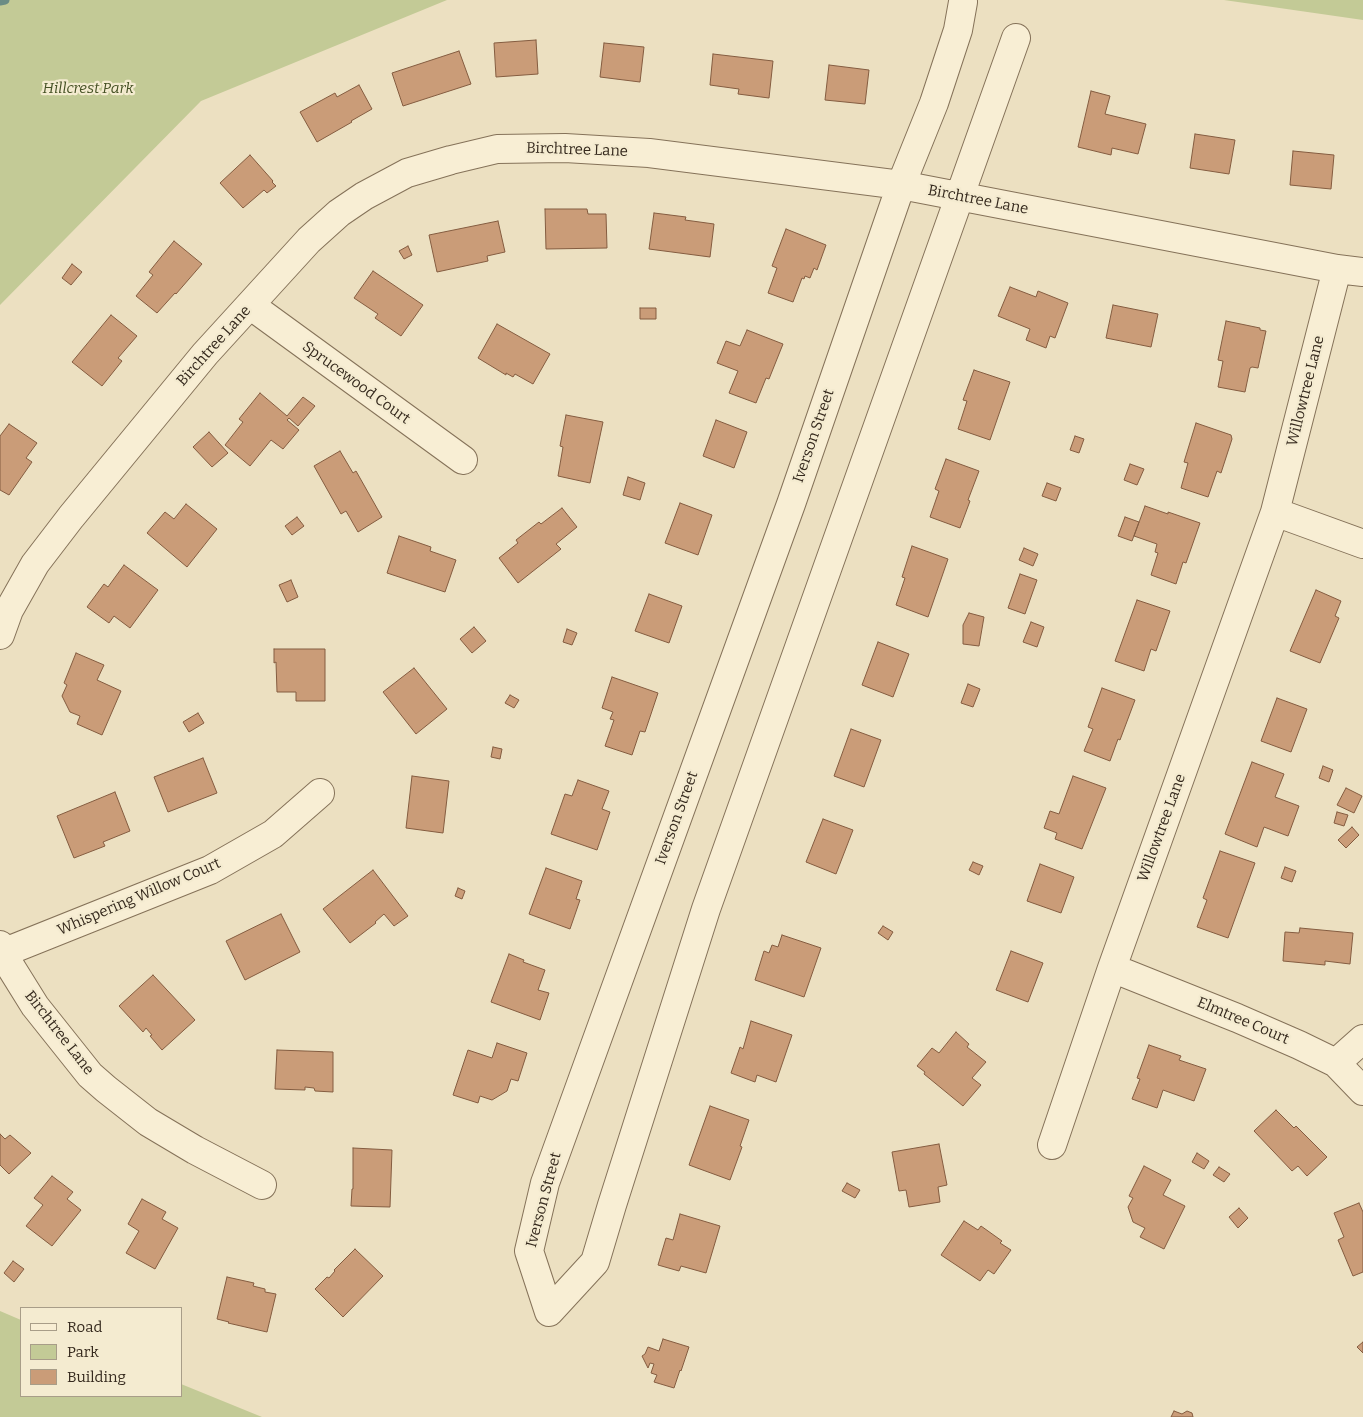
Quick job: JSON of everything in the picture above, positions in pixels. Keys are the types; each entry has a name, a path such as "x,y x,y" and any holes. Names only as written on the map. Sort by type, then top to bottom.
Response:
{"street":[{"name":"Iverson Street","path":"963,2 958,30 934,103 900,185 788,513 545,1183 529,1251 549,1312 594,1262 706,909 1016,38"},
{"name":"Birchtree Lane","path":"0,635 9,610 35,564 71,517 200,361 309,240 339,213 364,196 407,173 451,160 496,149 565,148 649,153 900,185 1350,270"},
{"name":"Willowtree Lane","path":"1052,1145 1112,968 1275,512 1350,270"},
{"name":"Sprucewood Court","path":"250,305 462,460"},
{"path":"1275,512 1363,544"},
{"name":"Whispering Willow Court","path":"1,951 210,870 274,834 320,793"},
{"name":"Birchtree Lane","path":"1,951 35,1006 90,1075 148,1122 195,1150 262,1185"},
{"name":"Elmtree Court","path":"1112,968 1300,1045 1336,1063 1363,1092"},
{"path":"1336,1063 1363,1039"}],"green space":[{"name":"Hillcrest Park","path":"0,0 447,0 201,101 0,305"},
{"path":"1224,0 1363,0 1363,20"},
{"path":"0,1311 20,1320 20,1397 182,1397 182,1384 262,1417 0,1417"}],"building":[{"path":"536,40 538,74 496,77 494,43"},
{"path":"604,43 644,47 640,82 600,77"},
{"path":"459,51 471,84 403,106 392,73"},
{"path":"713,54 773,61 769,98 738,94 739,89 710,85"},
{"path":"829,65 869,70 865,104 825,100"},
{"path":"359,85 372,109 317,142 300,112 335,93 337,97"},
{"path":"1091,91 1110,96 1105,114 1146,124 1138,154 1112,148 1111,155 1078,147"},
{"path":"1195,134 1235,140 1229,174 1190,168"},
{"path":"1293,151 1334,155 1331,189 1290,185"},
{"path":"250,155 276,186 267,193 264,190 243,208 220,183"},
{"path":"545,209 587,209 588,214 606,214 607,248 546,249"},
{"path":"654,213 686,217 685,220 714,224 710,257 649,249"},
{"path":"498,221 505,252 487,256 488,261 437,272 429,235"},
{"path":"786,229 826,245 817,270 814,268 810,278 805,276 804,279 802,278 793,302 768,293 777,268 772,266"},
{"path":"174,241 202,264 157,313 136,296 153,275 149,272"},
{"path":"408,246 412,255 404,259 399,251"},
{"path":"72,264 82,272 71,285 62,278"},
{"path":"373,271 423,305 401,336 375,318 378,314 354,298"},
{"path":"1010,287 1036,297 1038,291 1068,303 1055,338 1050,336 1046,348 1026,340 1030,329 998,316"},
{"path":"1113,305 1158,314 1151,347 1106,338"},
{"path":"640,308 656,308 656,319 640,319"},
{"path":"111,315 137,336 118,358 122,361 102,386 72,362"},
{"path":"1226,321 1266,331 1258,368 1250,368 1245,392 1218,387 1223,361 1218,360"},
{"path":"497,324 550,354 533,384 515,374 513,377 506,373 506,375 478,358"},
{"path":"747,330 783,344 769,379 766,378 756,403 729,393 738,371 717,363 726,341 740,346"},
{"path":"974,370 1010,382 990,440 958,429 967,401 963,400"},
{"path":"260,393 287,416 303,397 315,406 298,426 289,418 287,420 299,430 283,449 271,440 250,466 225,445 243,422 239,419"},
{"path":"566,415 603,422 590,483 558,476 563,447 560,446"},
{"path":"716,420 747,432 734,468 703,456"},
{"path":"1196,423 1231,435 1232,439 1221,473 1217,471 1208,497 1181,488 1188,463 1184,462"},
{"path":"9,424 37,443 26,458 32,462 9,495 0,490 0,436"},
{"path":"209,432 228,453 212,467 193,447"},
{"path":"1075,436 1084,439 1079,453 1070,450"},
{"path":"340,451 353,473 356,471 382,517 358,532 346,511 341,514 314,466"},
{"path":"946,459 979,471 960,528 930,517 939,491 935,489"},
{"path":"1130,464 1144,469 1137,485 1124,480"},
{"path":"628,477 645,483 640,500 623,495"},
{"path":"1047,483 1061,488 1056,501 1042,496"},
{"path":"680,503 712,515 698,555 665,543"},
{"path":"186,504 217,529 187,567 147,533 165,512 174,519"},
{"path":"1145,506 1200,523 1186,563 1183,562 1176,584 1151,575 1158,553 1155,552 1157,544 1134,536"},
{"path":"562,508 577,527 556,544 561,549 518,583 499,558 518,543 516,540 539,522 541,524"},
{"path":"297,517 304,526 292,535 285,526"},
{"path":"1125,517 1139,522 1132,541 1118,536"},
{"path":"399,536 431,547 430,551 456,560 445,592 387,573"},
{"path":"912,546 948,559 928,617 896,605 905,578 902,577"},
{"path":"1024,548 1038,554 1033,566 1019,560"},
{"path":"124,565 158,590 130,628 114,616 109,623 87,607 104,584 108,587"},
{"path":"1020,574 1037,580 1025,614 1008,608"},
{"path":"291,580 298,597 287,602 279,585"},
{"path":"1316,590 1341,601 1335,616 1339,618 1320,663 1290,651"},
{"path":"649,594 682,606 669,643 635,631"},
{"path":"1137,600 1170,611 1156,651 1151,649 1144,671 1115,661"},
{"path":"969,613 984,617 979,646 963,644 963,625"},
{"path":"1031,622 1044,627 1037,647 1023,642"},
{"path":"474,627 486,641 472,653 460,639"},
{"path":"567,629 577,633 572,645 563,642"},
{"path":"878,642 909,654 893,697 862,685"},
{"path":"274,649 325,649 325,701 296,701 296,692 277,692"},
{"path":"76,653 104,665 97,680 121,691 102,735 77,724 80,716 70,712 62,696 67,685 64,683"},
{"path":"414,668 447,709 416,734 383,692"},
{"path":"612,677 658,693 645,732 640,731 632,755 605,746 614,720 610,719 613,712 602,708"},
{"path":"968,684 980,689 973,707 961,703"},
{"path":"1102,688 1135,700 1110,761 1084,751 1093,729 1088,727"},
{"path":"510,695 519,700 514,708 505,703"},
{"path":"1277,698 1307,709 1291,752 1261,741"},
{"path":"198,713 204,723 189,732 183,722"},
{"path":"851,729 881,740 864,787 834,776"},
{"path":"493,747 502,749 500,759 491,757"},
{"path":"203,758 217,793 168,812 154,777"},
{"path":"1252,762 1284,774 1275,797 1299,806 1288,836 1264,827 1257,847 1225,834"},
{"path":"1323,766 1333,770 1329,782 1319,778"},
{"path":"412,776 449,781 443,833 406,828"},
{"path":"1073,776 1106,788 1082,849 1055,839 1057,833 1044,828 1050,811 1059,814"},
{"path":"578,780 609,791 602,809 610,812 597,850 551,834 565,794 572,796"},
{"path":"1346,788 1362,796 1354,813 1337,805"},
{"path":"115,792 130,831 103,842 105,846 74,858 57,816"},
{"path":"1337,812 1348,815 1344,826 1334,823"},
{"path":"823,819 853,830 836,874 806,862"},
{"path":"1352,827 1359,835 1346,848 1338,840"},
{"path":"1220,851 1255,863 1228,938 1197,927 1207,900 1203,898"},
{"path":"973,862 983,866 979,875 969,870"},
{"path":"1040,864 1074,877 1061,913 1027,901"},
{"path":"1285,867 1296,871 1292,882 1281,878"},
{"path":"546,868 582,881 576,899 580,900 570,929 529,914"},
{"path":"373,870 408,916 394,926 384,914 376,923 350,943 323,909"},
{"path":"458,888 465,891 462,899 455,896"},
{"path":"281,914 300,952 245,980 226,941"},
{"path":"883,926 893,932 888,940 878,933"},
{"path":"1300,928 1353,933 1350,964 1325,961 1325,965 1283,961 1285,932 1299,933"},
{"path":"782,935 821,948 804,997 755,980 764,951 769,953 772,945 778,947"},
{"path":"1011,951 1043,963 1028,1002 996,990"},
{"path":"509,954 524,960 523,962 545,970 538,990 549,993 540,1020 491,1002"},
{"path":"153,975 195,1020 162,1050 146,1028 143,1032 119,1006"},
{"path":"751,1021 792,1035 776,1082 757,1075 755,1082 731,1073 740,1047 743,1049"},
{"path":"956,1032 969,1044 967,1047 986,1062 972,1078 981,1085 963,1106 917,1066 932,1048 939,1053"},
{"path":"497,1043 527,1053 518,1081 511,1079 507,1091 492,1100 480,1096 478,1103 453,1095 468,1050 492,1058"},
{"path":"1149,1045 1181,1056 1179,1060 1206,1069 1194,1101 1163,1090 1157,1108 1132,1099 1140,1079 1137,1078"},
{"path":"277,1050 333,1052 333,1092 315,1091 314,1088 305,1087 305,1090 275,1089"},
{"path":"710,1106 749,1120 730,1180 689,1165"},
{"path":"1276,1110 1294,1128 1296,1126 1327,1157 1307,1176 1298,1166 1292,1171 1254,1131"},
{"path":"0,1134 5,1139 10,1135 31,1153 9,1174 0,1165"},
{"path":"939,1144 947,1185 938,1187 940,1202 909,1207 906,1190 899,1191 892,1152"},
{"path":"353,1148 392,1150 390,1207 351,1206"},
{"path":"1197,1153 1209,1161 1204,1169 1192,1162"},
{"path":"1144,1166 1171,1180 1163,1195 1185,1206 1164,1249 1140,1237 1145,1228 1133,1222 1128,1207 1133,1198 1129,1196"},
{"path":"1219,1167 1230,1174 1224,1182 1213,1175"},
{"path":"52,1176 73,1192 67,1199 81,1210 52,1246 26,1226 43,1205 34,1198"},
{"path":"847,1183 860,1190 855,1198 842,1191"},
{"path":"142,1199 166,1212 162,1219 178,1228 155,1269 126,1253 139,1231 128,1224"},
{"path":"1359,1203 1363,1212 1363,1272 1353,1276 1338,1240 1344,1237 1334,1213"},
{"path":"1239,1208 1248,1218 1238,1228 1229,1217"},
{"path":"680,1214 720,1226 706,1273 681,1266 679,1271 658,1265 666,1238 673,1240"},
{"path":"964,1221 978,1230 981,1226 1011,1250 994,1274 988,1270 980,1281 941,1255"},
{"path":"355,1249 383,1276 343,1317 315,1289 327,1277 329,1278 334,1270"},
{"path":"13,1261 24,1269 14,1282 4,1273"},
{"path":"227,1277 254,1283 253,1286 265,1289 265,1292 276,1294 267,1332 217,1319"},
{"path":"663,1339 689,1347 674,1388 654,1382 657,1375 651,1373 654,1364 650,1363 648,1368 642,1356 648,1347 659,1351"},
{"path":"1363,1342 1363,1353 1357,1347"},
{"path":"1174,1411 1182,1414 1187,1411 1192,1413 1193,1417 1171,1417"}],"waterway":[{"path":"0,1 5,0"}]}
